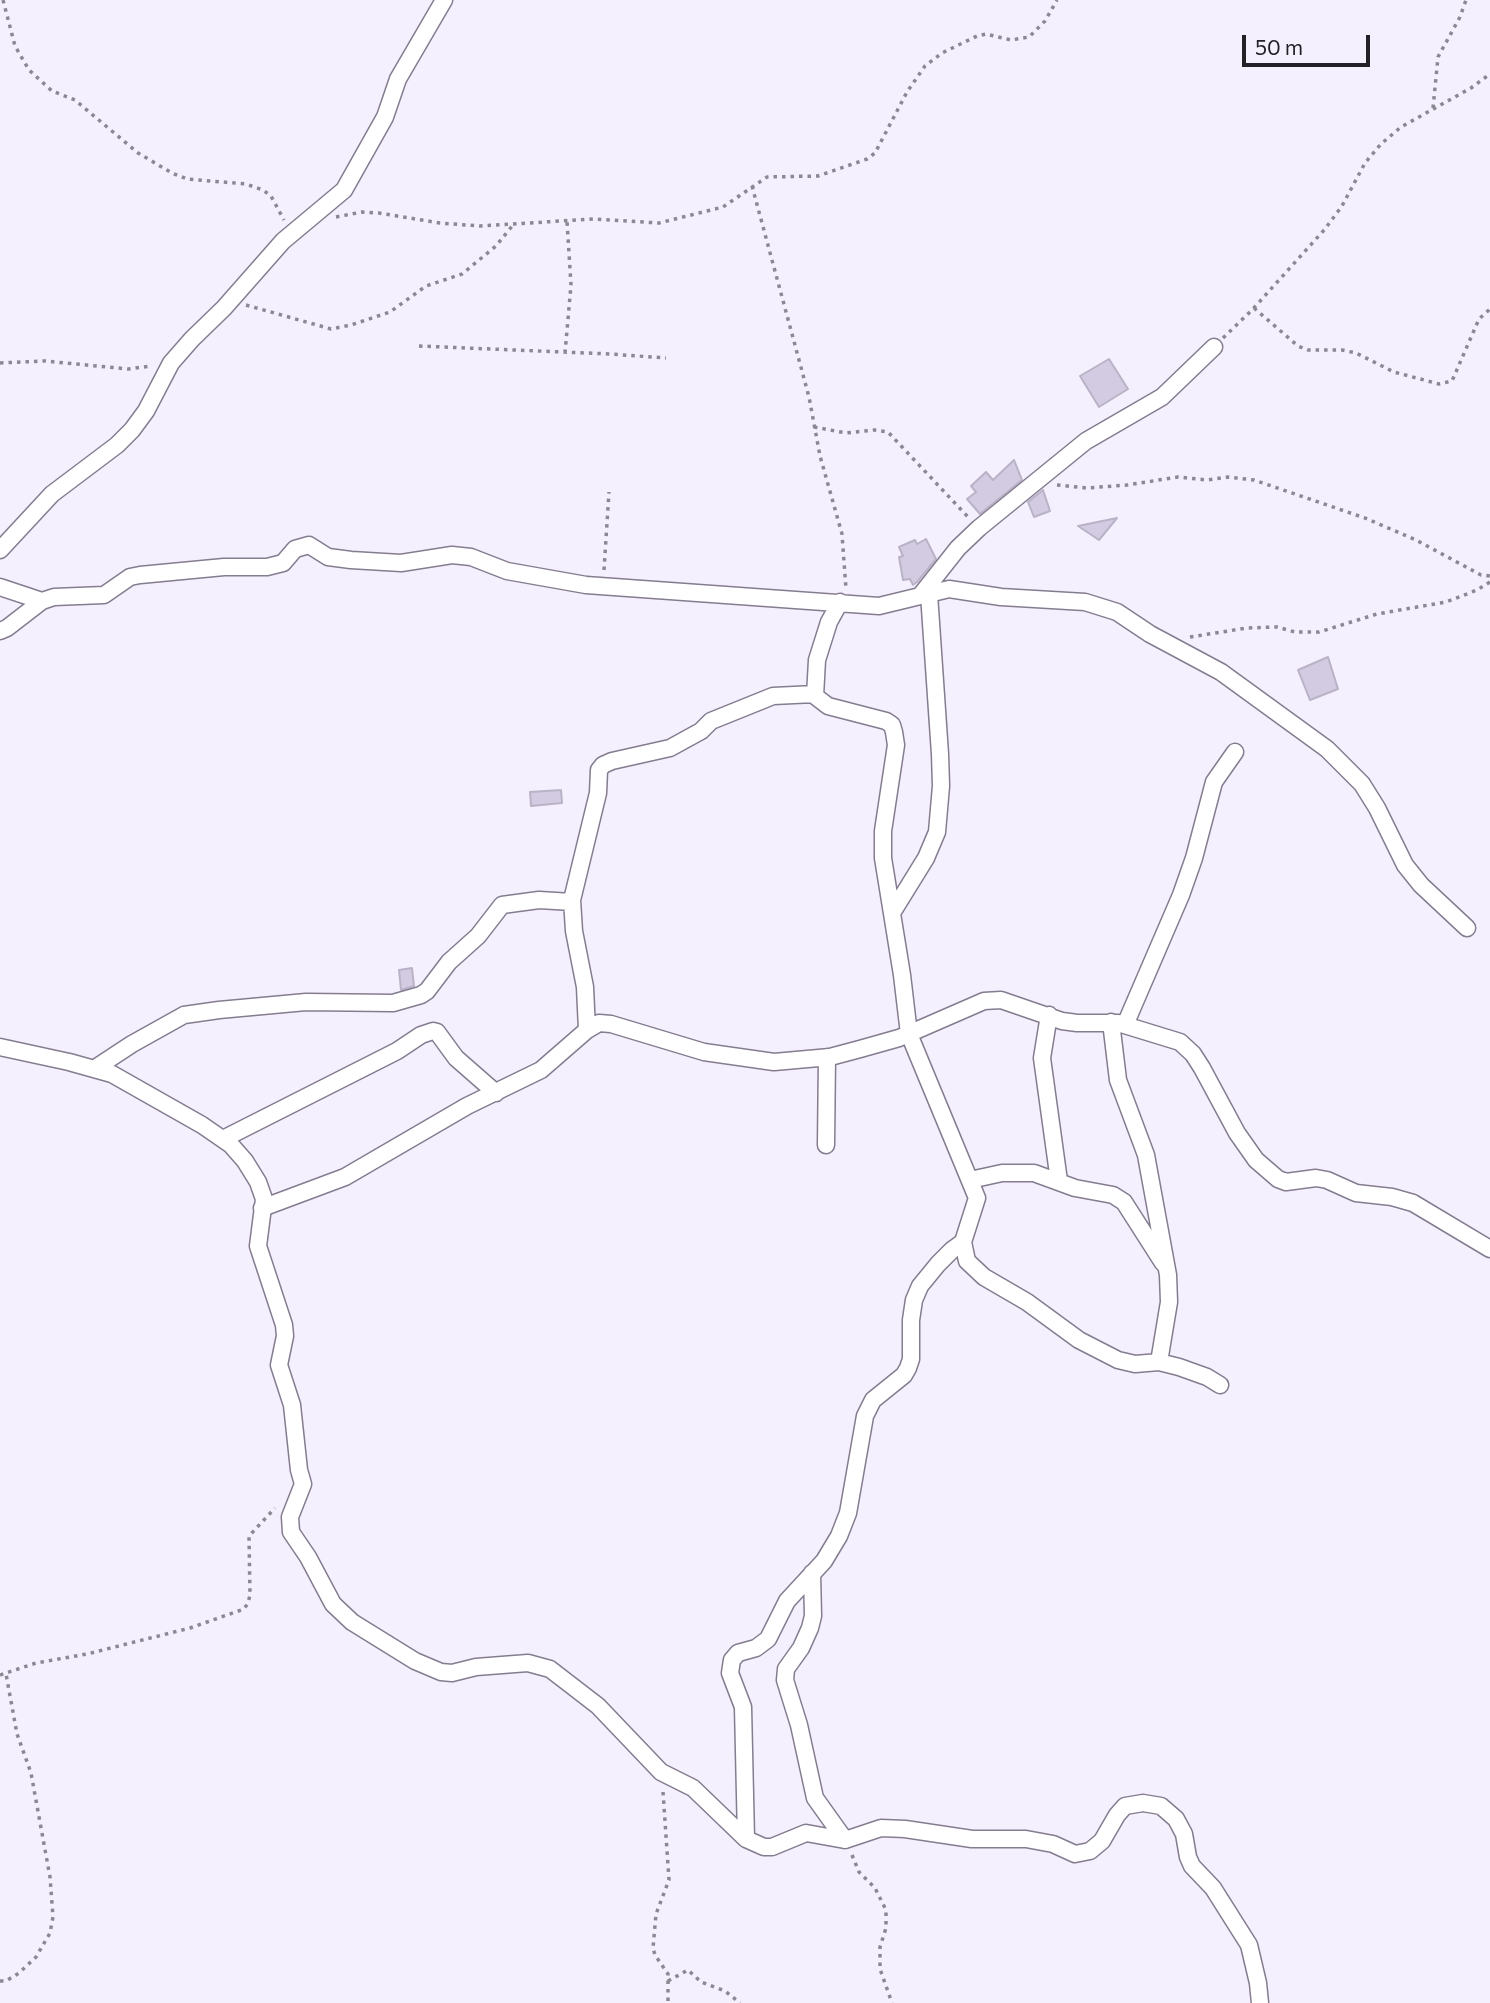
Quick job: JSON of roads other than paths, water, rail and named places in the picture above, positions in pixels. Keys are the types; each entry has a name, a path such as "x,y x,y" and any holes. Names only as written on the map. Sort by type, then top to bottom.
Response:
{"street":[{"path":"0,550 52,494 117,445 132,430 146,411 171,363 192,339 291,235 344,190 385,117 398,79 444,0"},
{"path":"892,912 926,858 937,832 941,786 940,754 924,595 958,548 979,528 1099,431 1138,413 1162,397 1214,347"},
{"path":"0,631 42,601 63,595 104,595 130,577 140,575 224,567 267,567 283,563 295,549 309,545 328,556 351,560 401,563 452,555 471,557 507,570 603,586 879,606 949,589 1002,597 1085,602 1117,612 1156,637 1221,672 1327,749 1362,784 1377,808 1405,866 1466,928"},
{"path":"0,587 42,601"},
{"path":"844,603 829,622 817,660 815,694 817,700 828,706 856,711 886,721 892,725 894,732 896,745 883,831 883,858 909,1034 977,1198 963,1242 967,1261 972,1268 1027,1302 1079,1340 1128,1363 1159,1362 1196,1373 1220,1385"},
{"path":"587,1030 572,902 598,793 599,770 603,765 670,748 701,731 710,721 773,696 815,694"},
{"path":"1159,1362 1169,1302 1167,1268 1146,1155 1118,1080 1118,1023 1181,895 1194,858 1214,782 1235,752"},
{"path":"94,1069 184,1015 306,1002 393,1003 413,998 427,991 449,962 478,936 502,905 538,900 572,902"},
{"path":"262,1208 345,1177 467,1105 541,1070 587,1030 599,1024 611,1024 704,1052 774,1062 827,1057 909,1034 984,1001 1001,1000 1062,1021 1118,1023 1180,1042 1193,1054 1237,1133 1256,1160 1278,1179 1286,1182 1316,1178 1356,1193 1392,1197 1413,1203 1490,1249"},
{"path":"1049,1015 1042,1058 1059,1181"},
{"path":"223,1139 433,1031 438,1032 456,1058 496,1093"},
{"path":"0,1047 112,1074 223,1139 245,1161 258,1182 264,1199 258,1246 284,1325 285,1336 279,1365 292,1405 303,1484 290,1517 291,1532 309,1557 333,1604 352,1622 415,1661 441,1672 452,1673 476,1667 528,1663 550,1669 598,1706 661,1772 694,1788 746,1839 764,1847 772,1847 806,1833 845,1840 881,1828 972,1839 1026,1839 1053,1844 1075,1854 1090,1851 1102,1841 1125,1806 1143,1803 1161,1807 1176,1819 1184,1834 1192,1866 1213,1888 1248,1945 1260,2003"},
{"path":"826,1145 827,1057"},
{"path":"970,1180 1002,1173 1034,1173 1075,1188 1113,1195 1124,1202 1167,1268"},
{"path":"746,1839 743,1707 730,1673 730,1666 738,1653 756,1647 768,1639 787,1601 824,1561 839,1536 848,1513 865,1416 873,1400 904,1375 908,1368 911,1359 912,1310 920,1286 952,1250 963,1242"},
{"path":"812,1573 813,1616 810,1628 801,1648 786,1669 785,1680 799,1725 815,1798 845,1840"}]}
